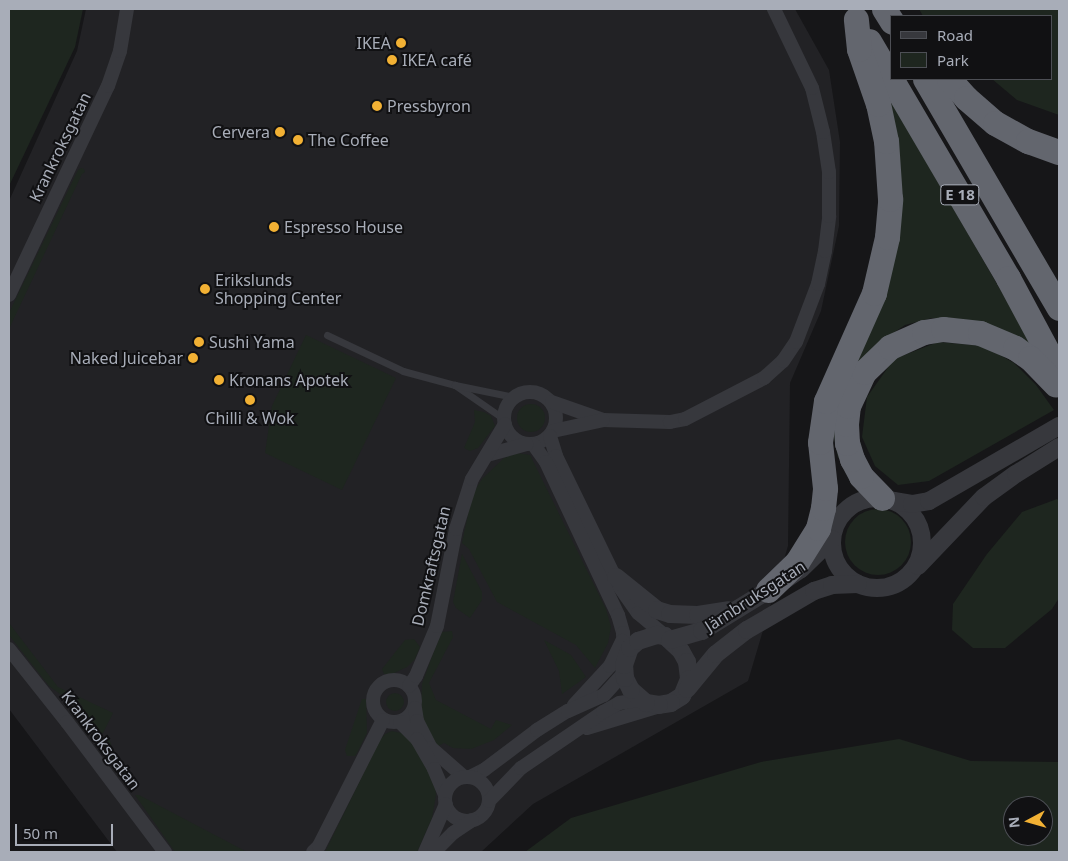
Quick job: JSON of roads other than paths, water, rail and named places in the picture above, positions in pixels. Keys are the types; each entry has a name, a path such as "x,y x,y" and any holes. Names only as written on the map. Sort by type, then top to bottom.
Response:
{"highway":[{"name":"E 18","path":"853,14 890,77"},
{"name":"E 18","path":"834,532 840,497 831,461 827,421 835,382 874,293 884,256 890,218 890,180 886,141 878,104 859,49 853,14"},
{"name":"E 18","path":"892,80 993,253 1059,373"},
{"name":"E 18","path":"926,80 1059,308"},
{"path":"950,80 966,98 995,122 1028,141 1059,152"},
{"path":"888,499 861,476 852,459 847,443 846,424 852,397 864,372 890,347 924,332 943,329 980,333 1015,348 1030,358 1059,389"},
{"path":"768,590 797,562 818,528 825,488 820,442 822,421 826,401 835,382"}],"street":[{"name":"Krankroksgatan","path":"9,295 108,86 120,51 128,9"},
{"path":"487,456 542,442 552,433 603,420 670,422 699,414 764,378 783,361 796,342 818,284 825,251 829,216 829,172 823,132 812,88 774,9"},
{"path":"603,420 552,402 544,395 524,392 514,397 507,406 505,422 512,437 530,444 546,462 618,615 623,633 624,668 628,685 641,700"},
{"path":"552,402 557,418 552,433 556,456 619,586 638,613 681,650 688,662 690,679 686,691 677,700 666,705 579,730"},
{"name":"Domkraftsgatan","path":"409,686 416,676 437,626 456,529 469,487 505,422"},
{"path":"1054,451 1016,474 984,497 907,577 892,586 871,588 858,584 846,575 836,562 834,532 842,515 853,505 863,500 888,499 912,504 929,501 1059,426"},
{"path":"888,499 904,506 914,517 922,534 922,548 914,570"},
{"name":"Järnbruksgatan","path":"668,638 702,631 801,570 834,532"},
{"path":"616,577 657,610 670,614 698,615 735,610"},
{"name":"Järnbruksgatan","path":"686,691 716,654 747,630 814,591 832,585 858,584"},
{"path":"568,711 610,666 622,643 623,633"},
{"path":"425,852 446,799 449,786 456,780 484,770 537,730 568,711 604,695 624,668 630,648 638,641 647,637 668,638"},
{"name":"Krankroksgatan","path":"9,650 67,722 165,852"},
{"path":"415,708 409,717 400,722 383,720 377,714 374,705 374,696 377,688 392,680 401,681 409,686 415,696 415,708 420,729 431,748 467,777 484,785 488,792 489,801 486,810 453,833 434,852"},
{"path":"489,801 521,768 611,707 628,700 641,700 652,705 666,705"},
{"path":"313,852 319,846 383,720"},
{"path":"400,722 417,739 434,769 451,814 460,820 472,820"}],"lane":[{"path":"327,335 403,371 455,385 514,397"},
{"path":"455,385 505,422"}],"place":[{"name":"IKEA","path":"401,43"},
{"name":"IKEA café","path":"392,60"},
{"name":"Pressbyron","path":"377,106"},
{"name":"Cervera","path":"280,132"},
{"name":"The Coffee","path":"298,140"},
{"name":"Espresso House","path":"274,227"},
{"name":"Erikslunds Shopping Center","path":"205,289"},
{"name":"Sushi Yama","path":"199,342"},
{"name":"Naked Juicebar","path":"193,358"},
{"name":"Kronans Apotek","path":"219,380"},
{"name":"Chilli & Wok","path":"250,400"}]}
